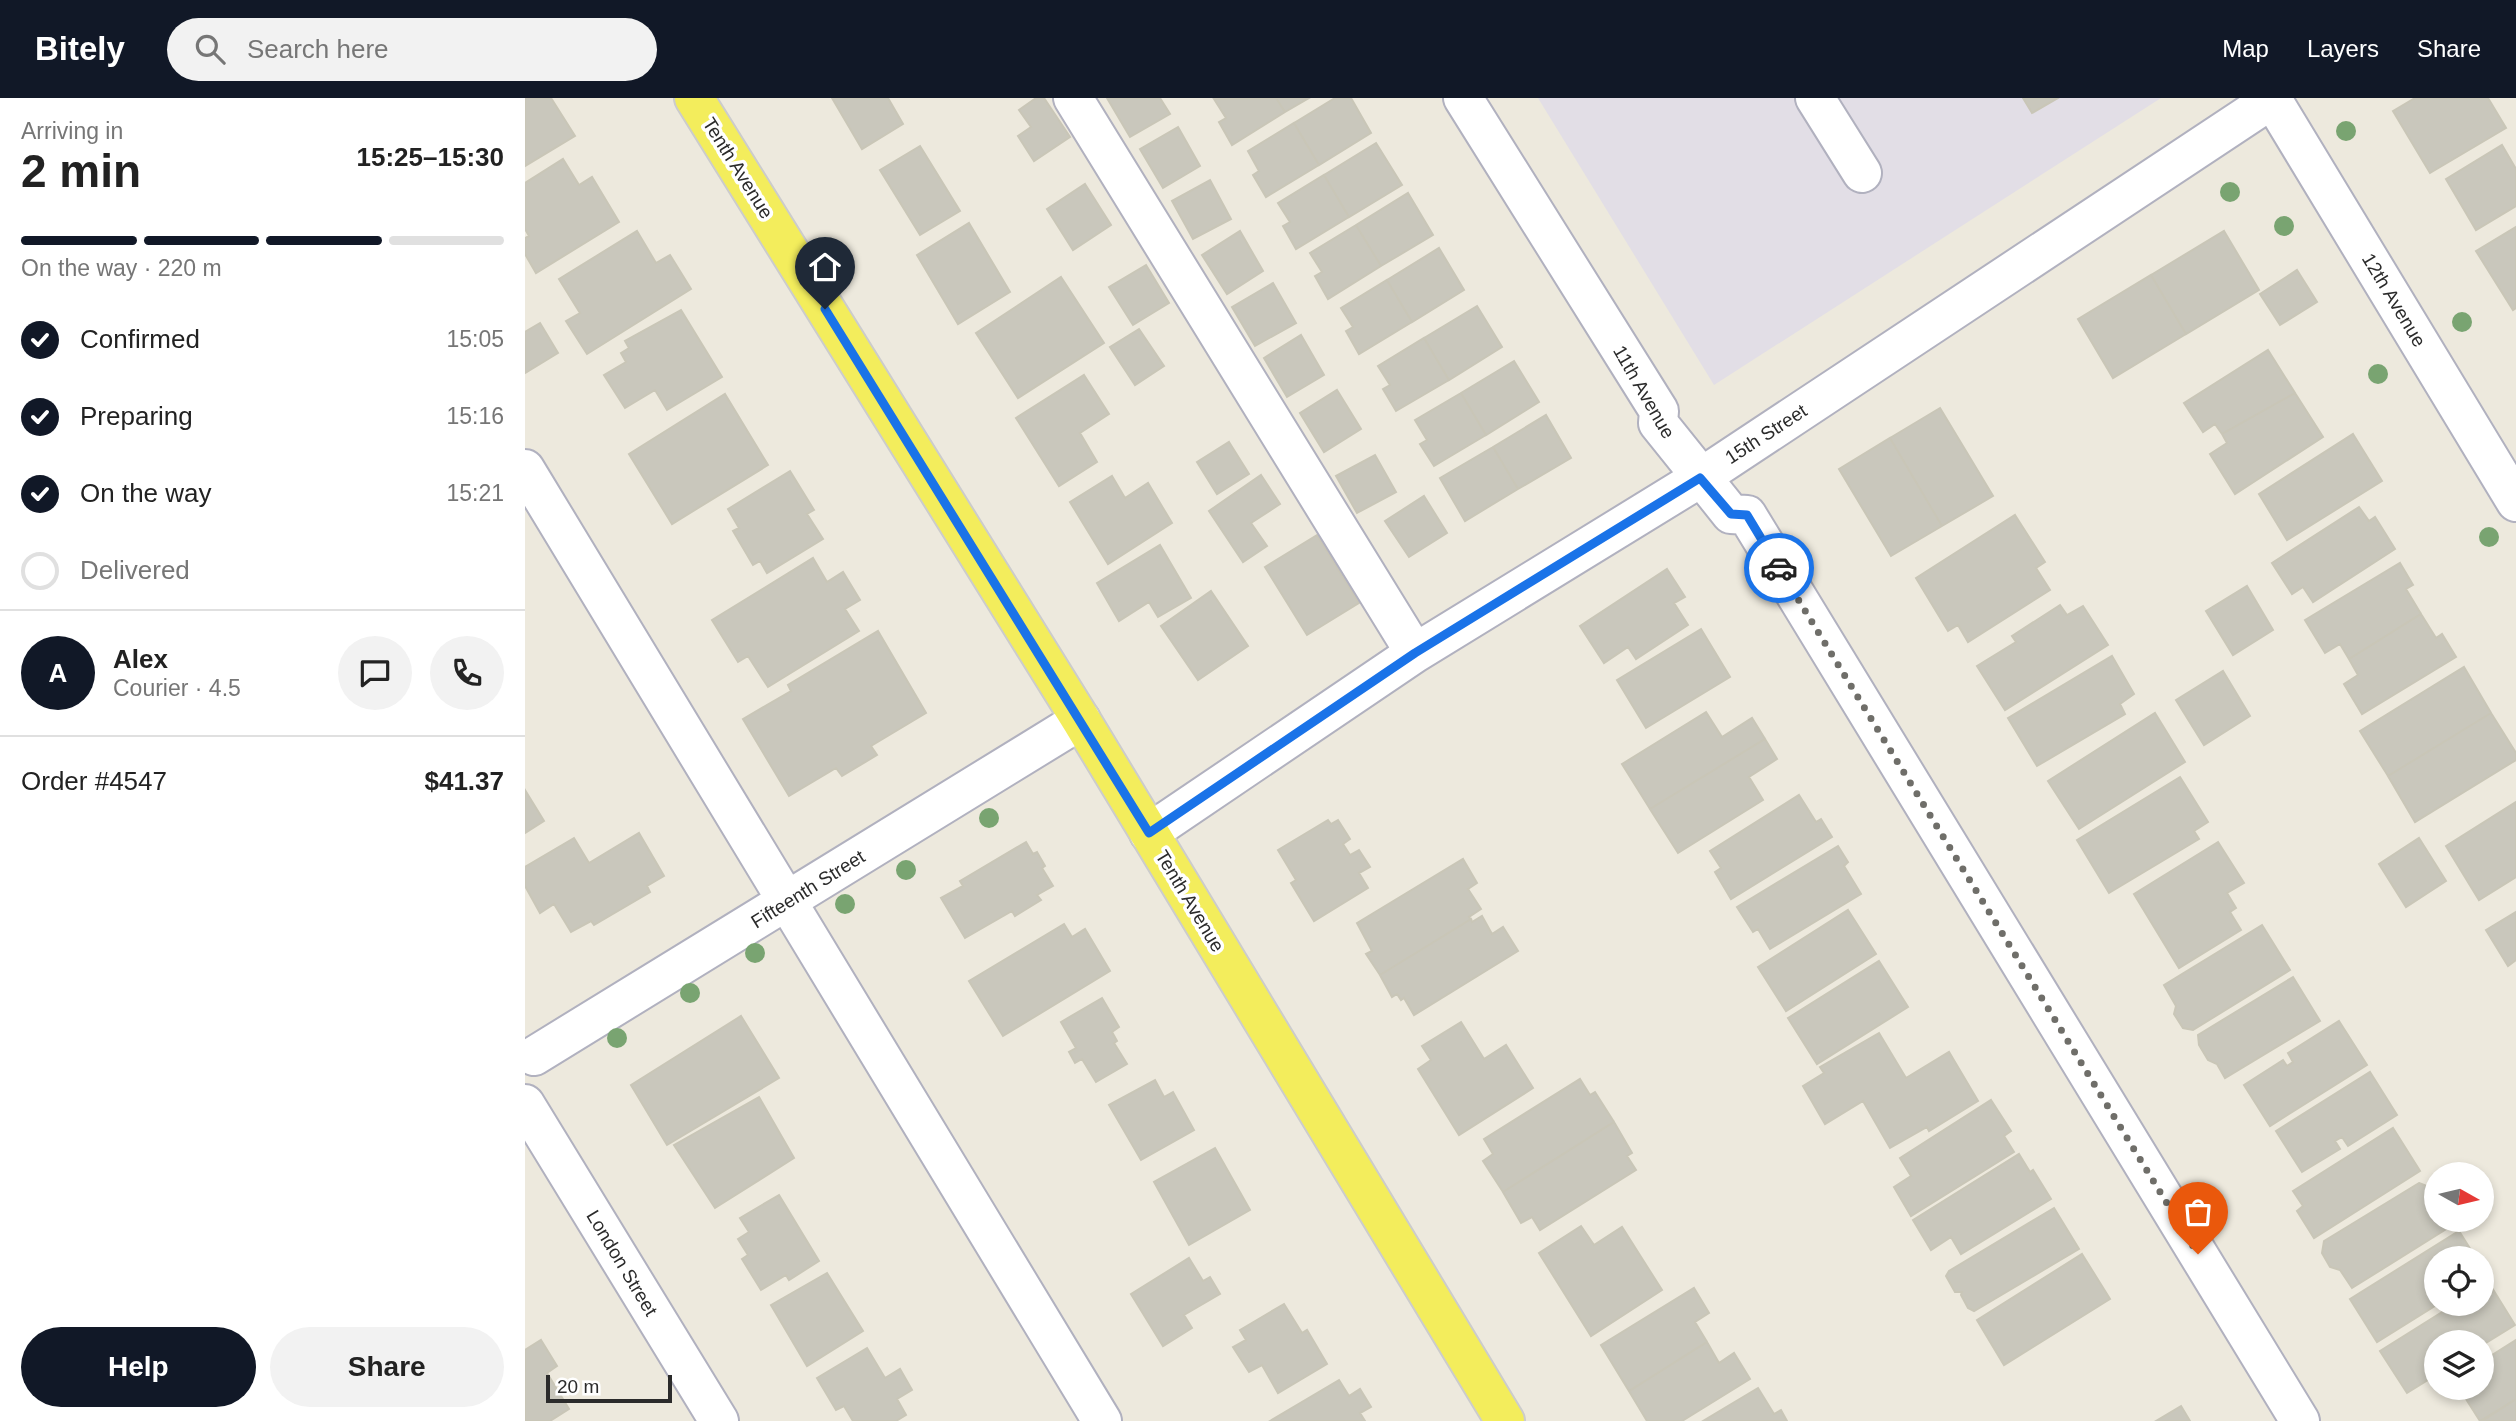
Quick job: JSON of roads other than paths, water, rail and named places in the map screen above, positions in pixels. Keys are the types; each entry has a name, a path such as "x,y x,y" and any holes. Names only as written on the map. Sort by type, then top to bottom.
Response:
{"main road":[{"name":"Tenth Avenue","path":"694,98 1081,720 1505,1421"}],"street":[{"path":"1073,98 1415,653"},
{"name":"11th Avenue","path":"1463,98 1659,411 1658,423 1731,514 1747,515 2300,1421"},
{"path":"1815,98 1862,173"},
{"name":"15th Street","path":"1149,833 1415,653 1700,478 2273,99"},
{"name":"12th Avenue","path":"2273,99 2516,502"},
{"path":"525,469 1102,1421"},
{"name":"Fifteenth Street","path":"530,1051 788,900 1081,720"},
{"path":"525,1097 535,1085 538,1076 530,1051"},
{"name":"London Street","path":"525,1104 719,1421"}]}
